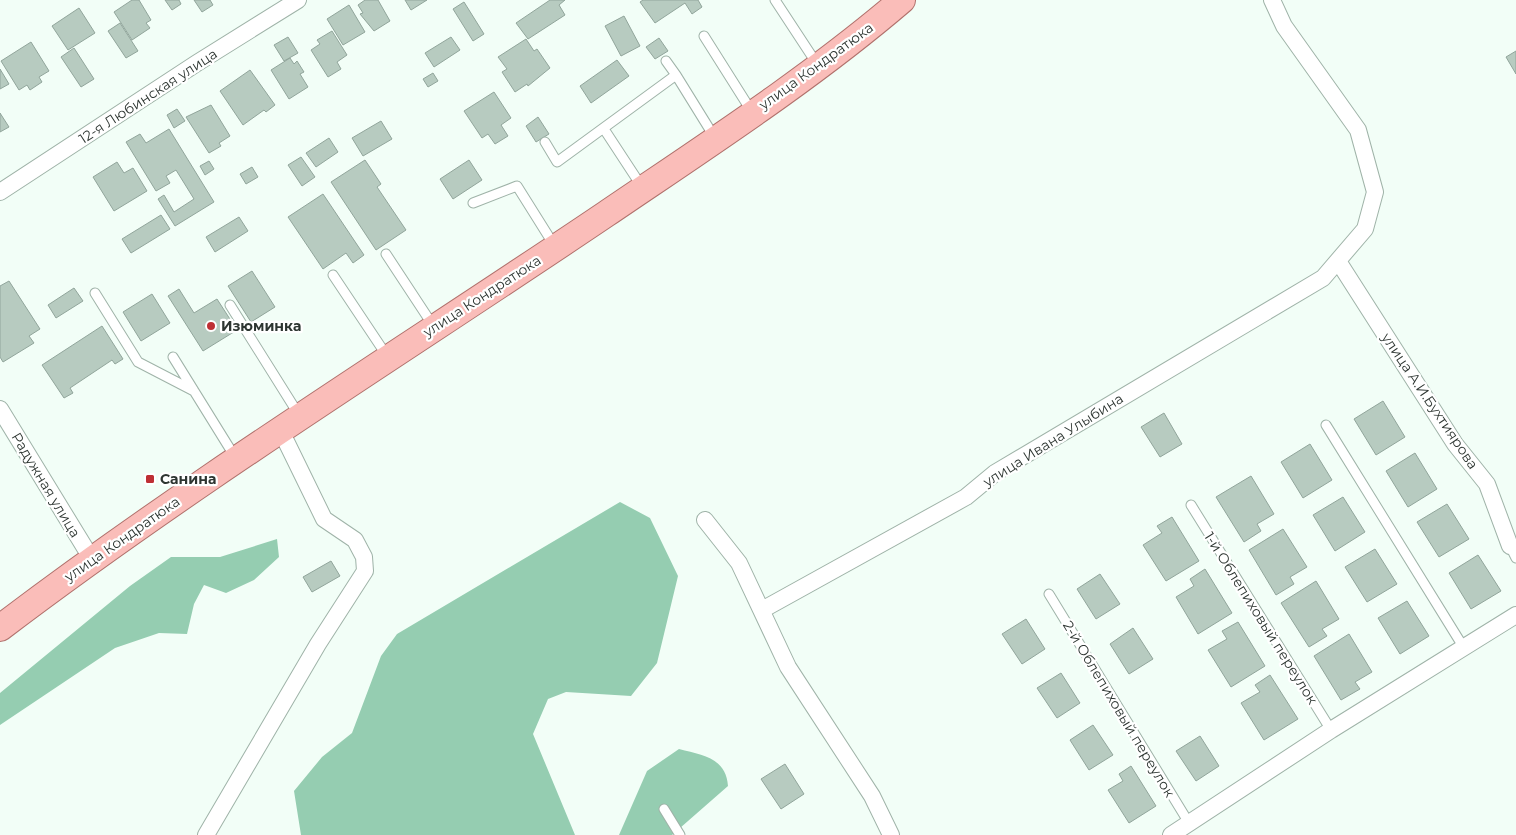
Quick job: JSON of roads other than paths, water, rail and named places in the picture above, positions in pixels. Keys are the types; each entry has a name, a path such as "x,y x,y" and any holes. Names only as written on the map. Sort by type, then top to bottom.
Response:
{"main road":[{"name":"улица Кондратюка","path":"58,584 236,459 556,248 643,188 818,66 902,0"},
{"path":"0,615 58,584"},
{"path":"0,628 58,584"}],"street":[{"name":"12-я Любинская улица","path":"0,192 197,63 298,0"},
{"name":"улица Ивана Улыбина","path":"762,610 869,553 966,497 995,473 1323,278 1366,229 1375,192 1358,130 1289,33 1272,0"},
{"name":"улица А.И.Бухтиярова","path":"1338,261 1455,444 1487,484 1513,552"},
{"name":"Радужная улица","path":"0,409 93,560"},
{"path":"206,835 318,644 365,571 364,557 355,540 324,520 290,423"},
{"path":"705,520 739,563 788,667 872,796 891,835"},
{"path":"1170,835 1331,730 1516,614"}],"lane":[{"path":"774,0 818,66"},
{"path":"704,36 752,112"},
{"path":"666,61 715,138"},
{"path":"545,142 557,162 676,75"},
{"path":"604,128 643,188"},
{"path":"473,203 517,186 556,248"},
{"path":"386,254 435,327"},
{"path":"333,275 388,358"},
{"path":"95,293 138,362 194,392"},
{"path":"230,305 290,423"},
{"path":"173,357 236,459"},
{"path":"1326,425 1464,648"},
{"name":"1-й Облепиховый переулок","path":"1192,505 1331,730"},
{"name":"2-й Облепиховый переулок","path":"1049,594 1189,823"},
{"path":"664,809 680,835"}],"place":[{"name":"Изюминка","path":"211,326"},
{"name":"Санина","path":"150,479"}]}
